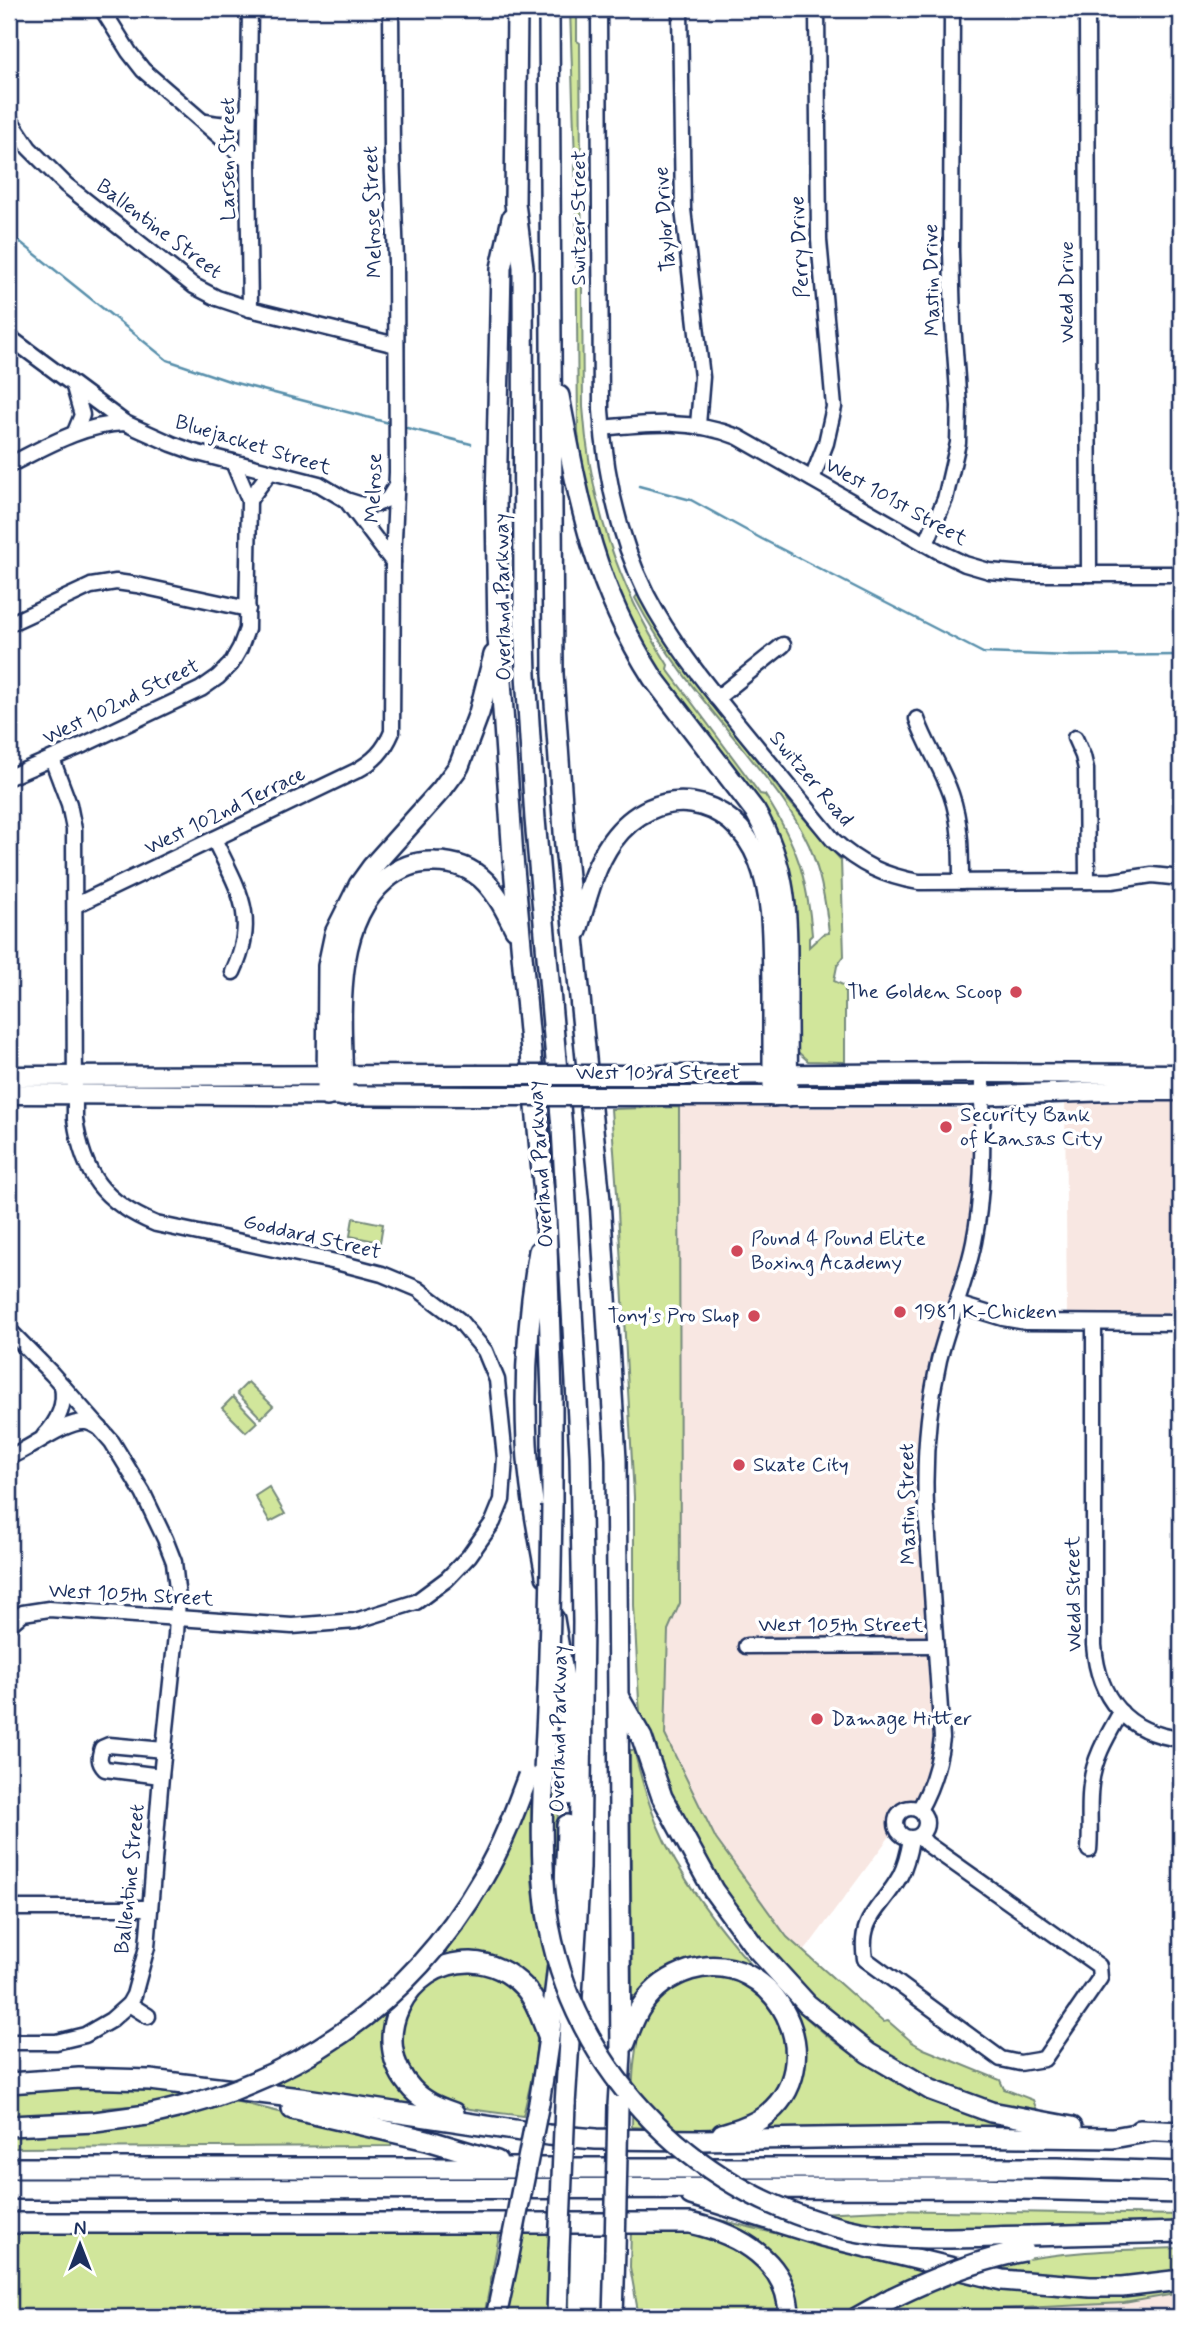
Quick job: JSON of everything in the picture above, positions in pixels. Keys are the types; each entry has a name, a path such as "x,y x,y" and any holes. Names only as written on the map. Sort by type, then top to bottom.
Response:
{"highway":[{"name":"Overland Parkway","path":"517,9 515,203 523,267 524,605 537,845 562,1128 580,1456 583,1622 580,1868 565,2105 557,2314"},
{"path":"549,9 553,674 574,942 600,1200 616,1459 621,2054 613,2317"},
{"path":"515,203 501,268 496,503 498,637 513,858 546,1216 552,1396 552,1505 542,1834 548,1916 557,1954 575,2006 590,2037 625,2091 681,2148 718,2176 762,2200 828,2224 886,2236 1027,2243"},
{"path":"550,349 579,502 593,555 608,593 639,656 670,702 744,793 765,828 775,854 786,907 780,1075"},
{"path":"335,1096 328,966 335,933 365,876 459,766 479,713 498,637"},
{"path":"574,942 594,874 612,841 630,821 649,809 673,802 693,803 732,821 760,863 766,886 772,928 781,1096"},
{"path":"335,1075 347,945 372,893 393,874 404,868 428,862 449,862 472,872 499,897 521,942"},
{"path":"497,2314 549,2039 567,1845 568,1715 562,1660 534,1507 527,1422 533,1289 546,1216"},
{"path":"617,1693 642,1738 662,1797 713,1890 754,1947 807,2004 868,2053 931,2090 991,2112 1075,2127 1181,2132"},
{"path":"9,2126 95,2122 147,2115 214,2098 282,2069 335,2038 398,1987 448,1931 484,1877 546,1739"},
{"path":"497,2127 437,2107 422,2099 405,2080 395,2058 392,2033 398,2008 405,1996 420,1979 439,1968 464,1962 488,1965 503,1971 524,1987 533,1999 549,2039"},
{"path":"621,2054 642,2004 665,1982 687,1971 711,1967 748,1975 759,1981 779,2001 791,2025 795,2047 793,2069 785,2090 762,2118 701,2140"},
{"path":"9,2083 111,2077 221,2088 548,2136 596,2139 938,2136 1113,2138 1151,2131"},
{"path":"221,2088 427,2140 518,2168"},
{"path":"9,2168 1058,2168 1181,2172"},
{"path":"9,2189 974,2188 1181,2193"},
{"path":"674,2189 822,2236 1002,2280 1090,2287 1122,2287 1181,2280"},
{"path":"9,2223 690,2224 737,2238 764,2258 781,2279 788,2300 789,2317"},
{"path":"858,2317 947,2273 1027,2243 1075,2234 1181,2232"},
{"path":"615,2272 628,2317"}],"main road":[{"name":"West 103rd Street","path":"9,1076 1181,1074"},
{"name":"West 103rd Street","path":"9,1094 982,1096 1181,1091"}],"street":[{"path":"102,9 143,70 248,161"},
{"name":"Larsen Street","path":"250,9 250,309"},
{"name":"Melrose Street","path":"391,9 397,414"},
{"name":"Switzer Street","path":"599,9 602,428"},
{"name":"Taylor Drive","path":"680,9 682,191 701,360 698,425"},
{"name":"Perry Drive","path":"812,479 826,443 834,407 819,240 817,9"},
{"name":"Mastin Drive","path":"926,544 948,490 958,443 951,251 952,9"},
{"name":"Wedd Drive","path":"1087,9 1089,574"},
{"path":"205,122 223,126 240,122 249,111"},
{"name":"Ballentine Street","path":"9,118 29,148 66,185 168,267 205,293 250,309 397,345"},
{"name":"Bluejacket Street","path":"11,340 125,423 172,444 319,484 346,500 362,505 377,504 388,499 396,485"},
{"path":"74,386 82,415 75,432"},
{"name":"Melrose","path":"393,562 397,414"},
{"name":"West 101st Street","path":"602,428 671,422 719,429 738,437 949,557 989,571 1025,574 1181,574"},
{"path":"9,466 75,432 125,423"},
{"name":"Switzer Road","path":"602,428 614,503 633,563 647,594 672,637 717,698 834,841 850,856 864,866 897,878 919,882 1112,881 1152,875 1181,878"},
{"path":"9,624 91,586 116,582 248,609 249,499 233,462"},
{"path":"249,499 270,472"},
{"name":"Bluejacket Street","path":"346,500 393,562"},
{"name":"West 102nd Terrace","path":"76,905 356,771 378,756 392,732 393,562"},
{"name":"West 102nd Street","path":"9,777 201,689 231,664 247,629 248,609"},
{"path":"717,698 783,645"},
{"path":"918,719 923,736 952,795 961,844 961,882"},
{"path":"1075,738 1086,769 1087,881"},
{"name":"Goddard Street","path":"52,759 69,804 74,829 76,1130 84,1161 92,1177 104,1192 135,1216 156,1224 360,1267 418,1289 459,1320 485,1351 497,1380 505,1458 502,1500 493,1522 469,1556 447,1578 416,1602 355,1621 292,1626 253,1623"},
{"path":"214,839 240,894 245,919 245,942 233,972"},
{"name":"Mastin Street","path":"919,1810 932,1787 942,1738 925,1496 927,1431 939,1361 973,1246 978,1218 982,1073"},
{"path":"957,1304 1003,1318 1027,1322 1181,1323"},
{"name":"Wedd Street","path":"1094,1323 1094,1644 1098,1672 1104,1689 1121,1712"},
{"name":"Ballentine Street","path":"9,1330 112,1441 143,1493 174,1562 177,1618 147,1947 129,2004"},
{"path":"9,1457 22,1453 54,1426 61,1411 64,1395 62,1385"},
{"path":"40,1440 74,1424 86,1422 102,1428"},
{"name":"West 105th Street","path":"9,1623 23,1613 49,1609 253,1623"},
{"name":"West 105th Street","path":"746,1646 936,1646"},
{"path":"1089,1850 1089,1804 1093,1773 1103,1744 1121,1712 1153,1734 1181,1740"},
{"name":"Ballentine Street","path":"161,1776 105,1769 100,1764 99,1756 102,1748 109,1745 164,1750"},
{"path":"916,1837 900,1876 869,1919 862,1941 865,1959 1001,2059 1020,2063 1044,2059 1100,1978 1099,1966 927,1844 916,1837 901,1835 896,1821 910,1808 919,1810 927,1823 916,1837"},
{"path":"9,1908 150,1908"},
{"path":"9,2042 67,2041 101,2027 129,2004 148,2017"}],"shaded area":[{"path":"1065,1095 1181,1095 1181,1317 1067,1315"},
{"path":"679,1107 975,1109 976,1168 970,1230 921,1412 919,1530 935,1738 924,1785 804,1952 787,1937 716,1839 665,1735 668,1630 680,1602"},
{"path":"1181,2293 1181,2317 919,2317 961,2311 1124,2303"}],"green space":[{"path":"570,9 577,9 577,41 580,43 583,407 592,477 600,510 609,542 634,604 668,665 667,669 760,794 765,795 793,846 807,895 812,935 809,938 809,947 823,934 829,933 817,866 809,845 778,793 670,656 635,598 638,594 661,635 683,666 787,799 841,860 844,956 837,966 834,981 845,986 845,1062 808,1061 798,1052 796,917 790,873 783,849 642,645 604,561 582,473 578,432 576,193"},
{"path":"679,1107 680,1603 668,1630 665,1735 716,1839 787,1937 883,2022 888,2021 924,2049 1000,2080 1004,2089 1033,2100 1038,2113 976,2097 911,2070 834,2020 705,1881 642,1729 634,1605 634,1497 611,1109"},
{"path":"353,1218 383,1224 380,1242 350,1236"},
{"path":"248,1382 273,1406 261,1418 237,1393"},
{"path":"233,1397 257,1422 246,1432 222,1408"},
{"path":"269,1487 285,1514 270,1522 255,1496"},
{"path":"556,1677 560,1728 555,1915 550,1886"},
{"path":"630,1750 634,1750 653,1813 676,1862 713,1918 755,1969 719,1963 632,2003"},
{"path":"531,1786 532,1880 536,1916 551,1974 547,2011 513,1971 426,1968"},
{"path":"460,1970 480,1970 502,1980 520,1994 532,2013 537,2044 523,2116 474,2110 439,2100 424,2090 406,2063 401,2044 402,2030 405,2011 411,1998 437,1978"},
{"path":"713,1975 748,1986 761,1996 781,2021 787,2055 784,2074 777,2090 766,2106 757,2113 728,2126 696,2130 632,2127 634,2062 645,2019 655,2001 671,1987 692,1978"},
{"path":"397,1998 388,2022 420,2109 265,2086"},
{"path":"794,2007 839,2045 888,2077 935,2099 1012,2125 1011,2130 760,2132 786,2100 791,2010"},
{"path":"81,2086 135,2087 205,2094 174,2103 103,2108 102,2115 9,2119 9,2091"},
{"path":"230,2100 391,2139 391,2146 9,2148 9,2131"},
{"path":"884,2210 1181,2215 1181,2224 952,2230 880,2227 817,2213"},
{"path":"720,2220 934,2272 844,2317 795,2317 791,2288 718,2225"},
{"path":"570,2229 569,2317 502,2317 521,2230"},
{"path":"631,2229 702,2233 732,2245 756,2260 771,2277 783,2317 639,2317 630,2267"},
{"path":"500,2230 484,2317 20,2317 9,2312 9,2232"},
{"path":"1181,2248 1181,2272 1125,2278 1035,2276 985,2268 1058,2255"},
{"path":"955,2279 1046,2294 1097,2294 1181,2288 1181,2293 1124,2303 961,2311 919,2317 875,2317"}],"waterway":[{"path":"9,233 167,360 232,382 393,424"},
{"path":"403,427 471,444"},
{"path":"639,486 691,500 983,653 1071,656 1181,655"}],"place":[{"name":"The Golden Scoop","path":"1016,992"},
{"name":"Security Bank of Kansas City","path":"946,1127"},
{"name":"Pound 4 Pound Elite Boxing Academy","path":"737,1251"},
{"name":"1981 K-Chicken","path":"900,1312"},
{"name":"Tony's Pro Shop","path":"754,1316"},
{"name":"Skate City","path":"739,1465"},
{"name":"Damage Hitter","path":"817,1719"}]}
